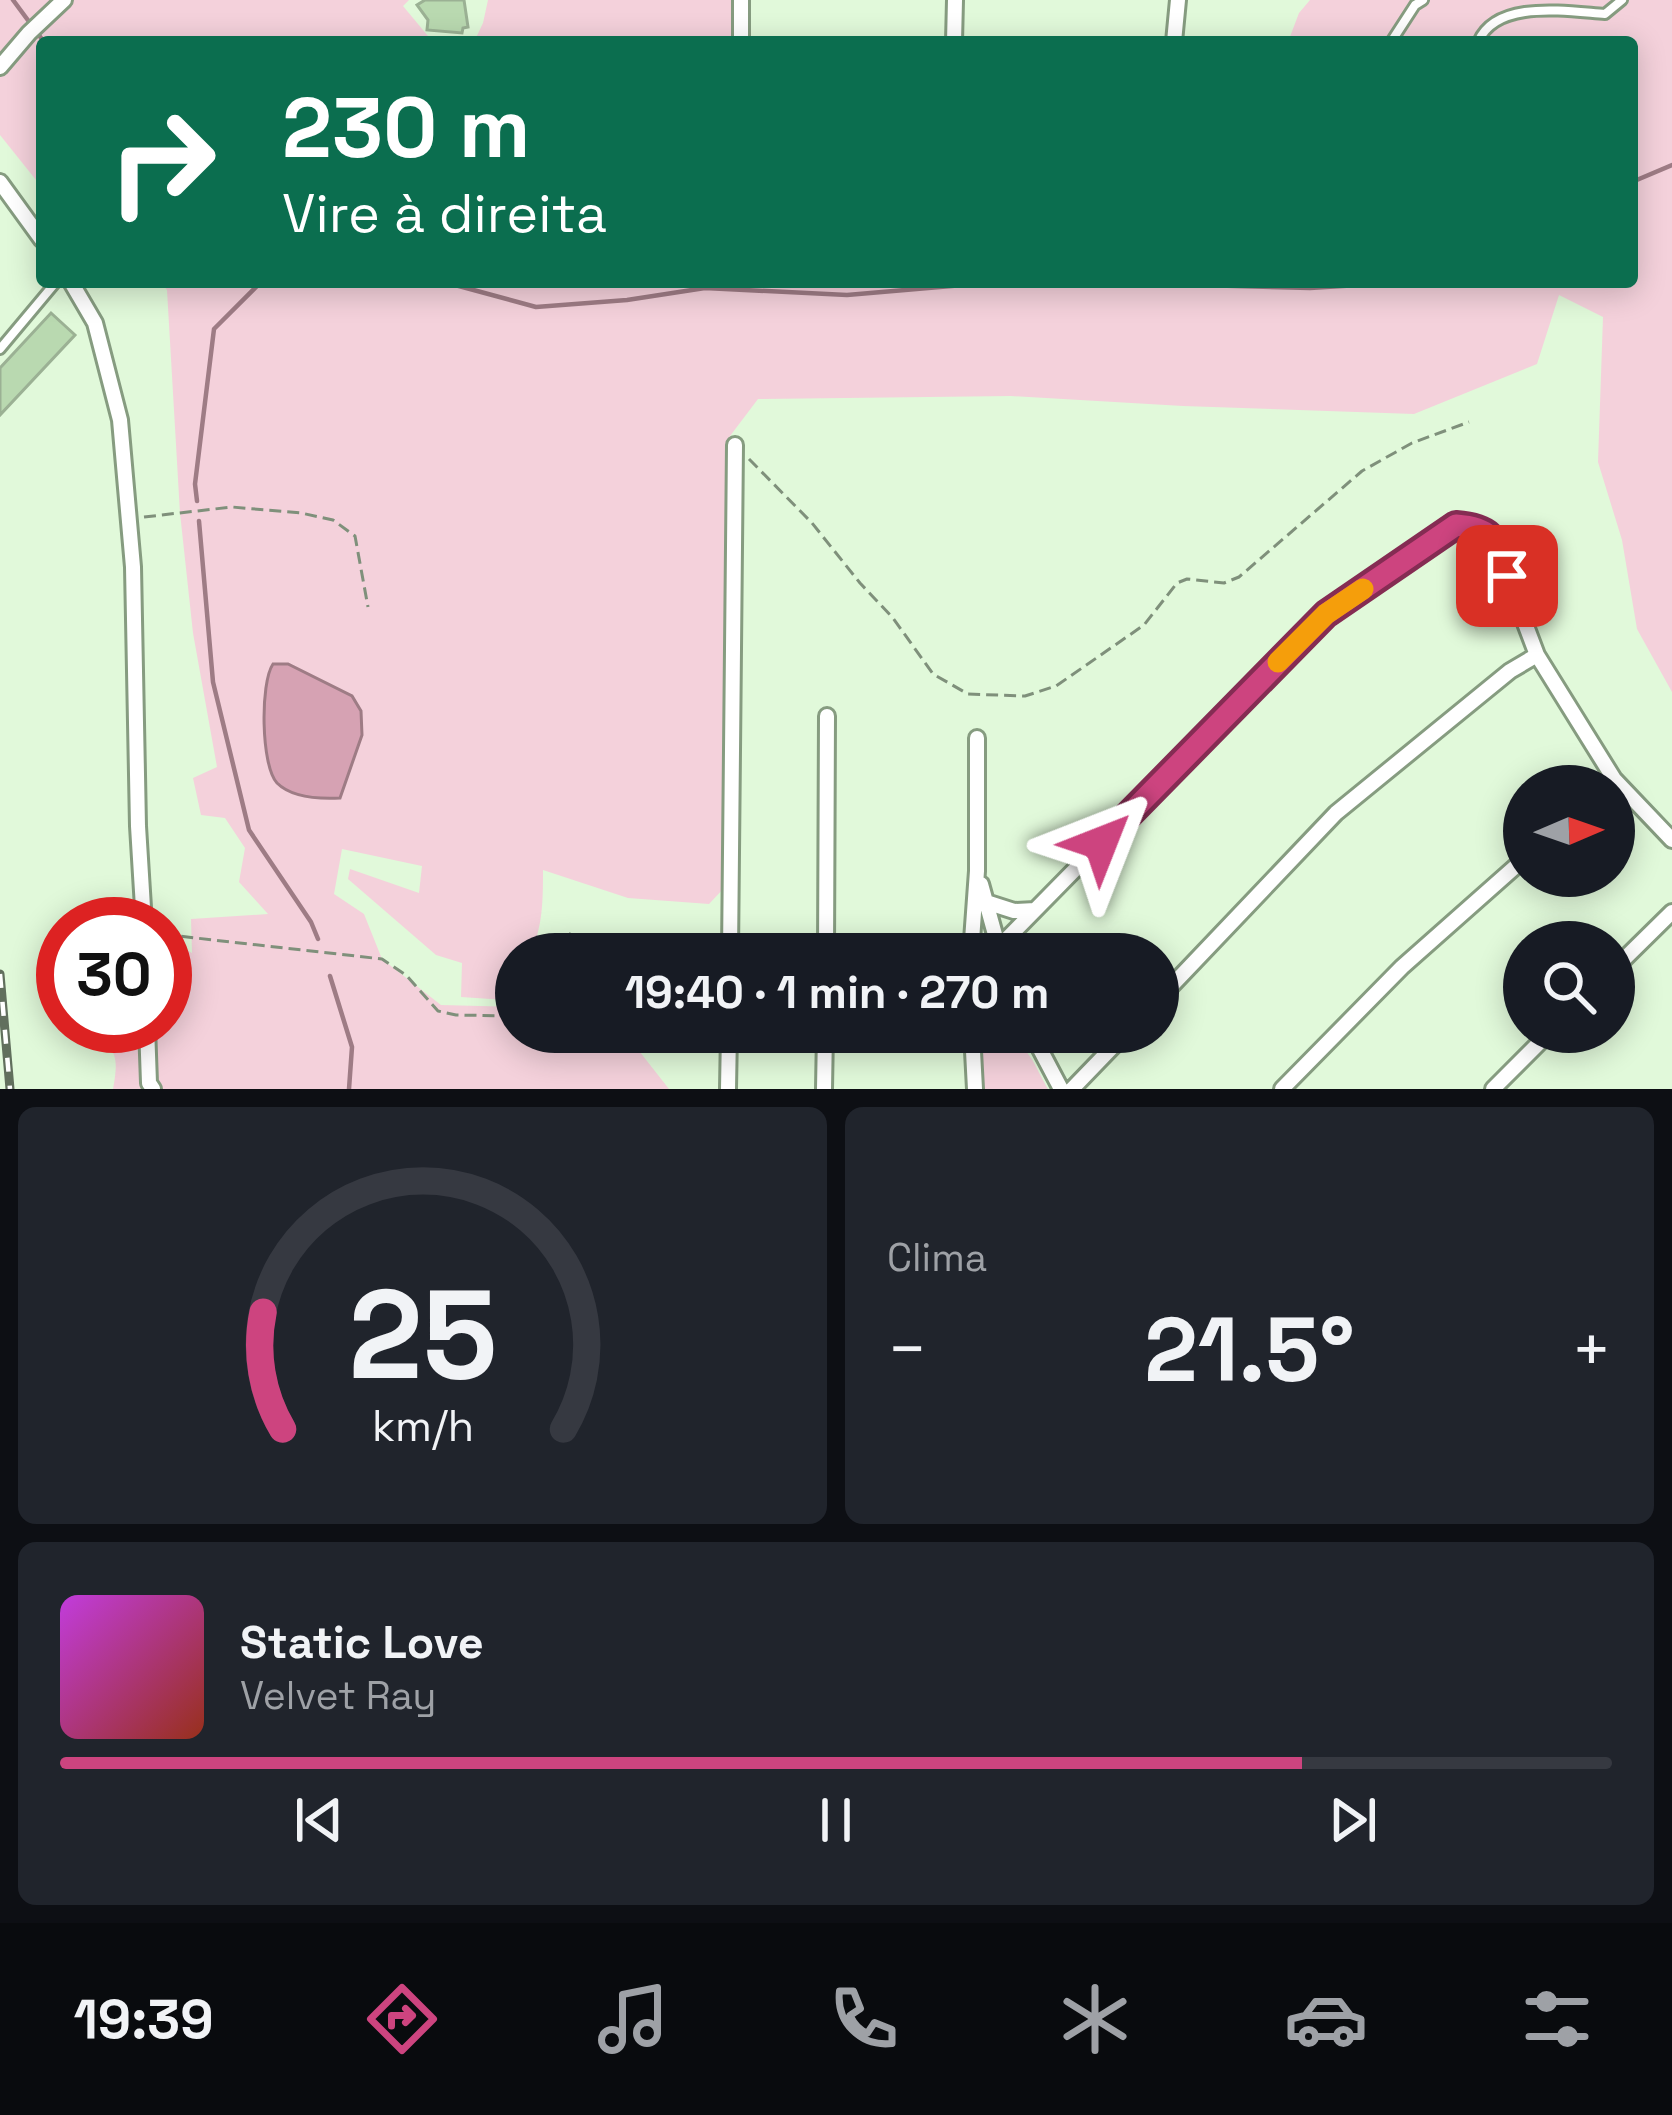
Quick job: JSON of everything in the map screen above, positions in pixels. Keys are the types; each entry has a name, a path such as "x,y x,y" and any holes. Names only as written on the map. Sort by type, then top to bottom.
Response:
{"street":[{"path":"2,64 64,0"},
{"path":"741,0 741,36"},
{"path":"954,36 955,0"},
{"path":"1175,36 1178,0"},
{"path":"0,182 36,232"},
{"path":"75,288 95,323 120,420 130,519 142,897"},
{"path":"730,933 735,445"},
{"path":"1014,933 1326,614 1456,525 1480,527 1492,536 1537,655 1600,765"},
{"path":"1179,978 1336,813 1510,670 1537,655"},
{"path":"826,716 826,933"},
{"path":"973,933 977,738"},
{"path":"1635,806 1672,840"},
{"path":"977,871 993,933"},
{"path":"1282,1089 1402,967 1503,878"},
{"path":"986,902 1035,910"},
{"path":"1635,948 1672,912"},
{"path":"148,1053 152,1089"},
{"path":"728,1089 729,1053"},
{"path":"824,1089 825,1053"},
{"path":"973,1053 975,1089"},
{"path":"1042,1053 1060,1089"},
{"path":"1072,1089 1107,1053"},
{"path":"1493,1089 1529,1053"}],"lane":[{"path":"1481,36 1490,20 1515,7 1605,14 1622,0"},
{"path":"1395,36 1418,2"},
{"path":"0,349 51,288"}],"path":[{"path":"735,445 812,523 933,674 968,694 1025,696 1056,686 1144,625 1177,583 1187,579 1224,583 1239,577 1362,471 1412,443 1469,422"},
{"path":"130,519 232,507 333,520 355,536 368,607"},
{"path":"192,938 382,959 406,975 438,1011 495,1016"}],"shaded area":[{"path":"0,0 409,0 403,6 428,36 36,36 36,180 0,135"},
{"path":"488,0 741,0 741,36 477,36"},
{"path":"1310,0 1672,0 1672,692 1637,629 1622,540 1598,462 1603,317 1559,295 1537,364 1414,414 1011,396 758,399 727,440 725,887 709,904 628,898 543,870 538,933 495,933 495,999 461,997 462,963 436,955 348,879 350,869 419,893 422,866 342,849 334,894 364,914 382,959 441,1005 495,1006 495,1053 641,1053 669,1089 113,1089 113,1053 192,1053 192,919 268,914 239,882 245,848 225,818 201,815 193,778 217,767 193,633 180,513 166,288 1638,288 1638,36 1290,36"},
{"path":"273,664 288,664 352,696 361,711 362,735 340,798 298,795 277,783 272,774 264,706"},
{"path":"983,1053 1027,1053 1048,1089 982,1089"}],"building":[{"path":"425,0 464,0 468,27 462,33 427,30 428,20 417,5"},
{"path":"51,313 75,335 0,415 0,368"}],"waterway":[{"path":"13,0 40,36"},
{"path":"1638,179 1672,165"},
{"path":"197,501 195,484 214,329 255,288"},
{"path":"466,288 536,307 705,288"},
{"path":"705,288 847,295 928,288"},
{"path":"199,521 213,682 249,830 318,939"},
{"path":"330,976 352,1047 349,1089"}],"railway":[{"path":"0,974 10,1089"}],"slow traffic":[{"path":"1278,662 1326,614 1363,589"}],"route":[{"path":"1101,843 1326,614 1456,525 1480,527 1492,536 1507,576"}]}
